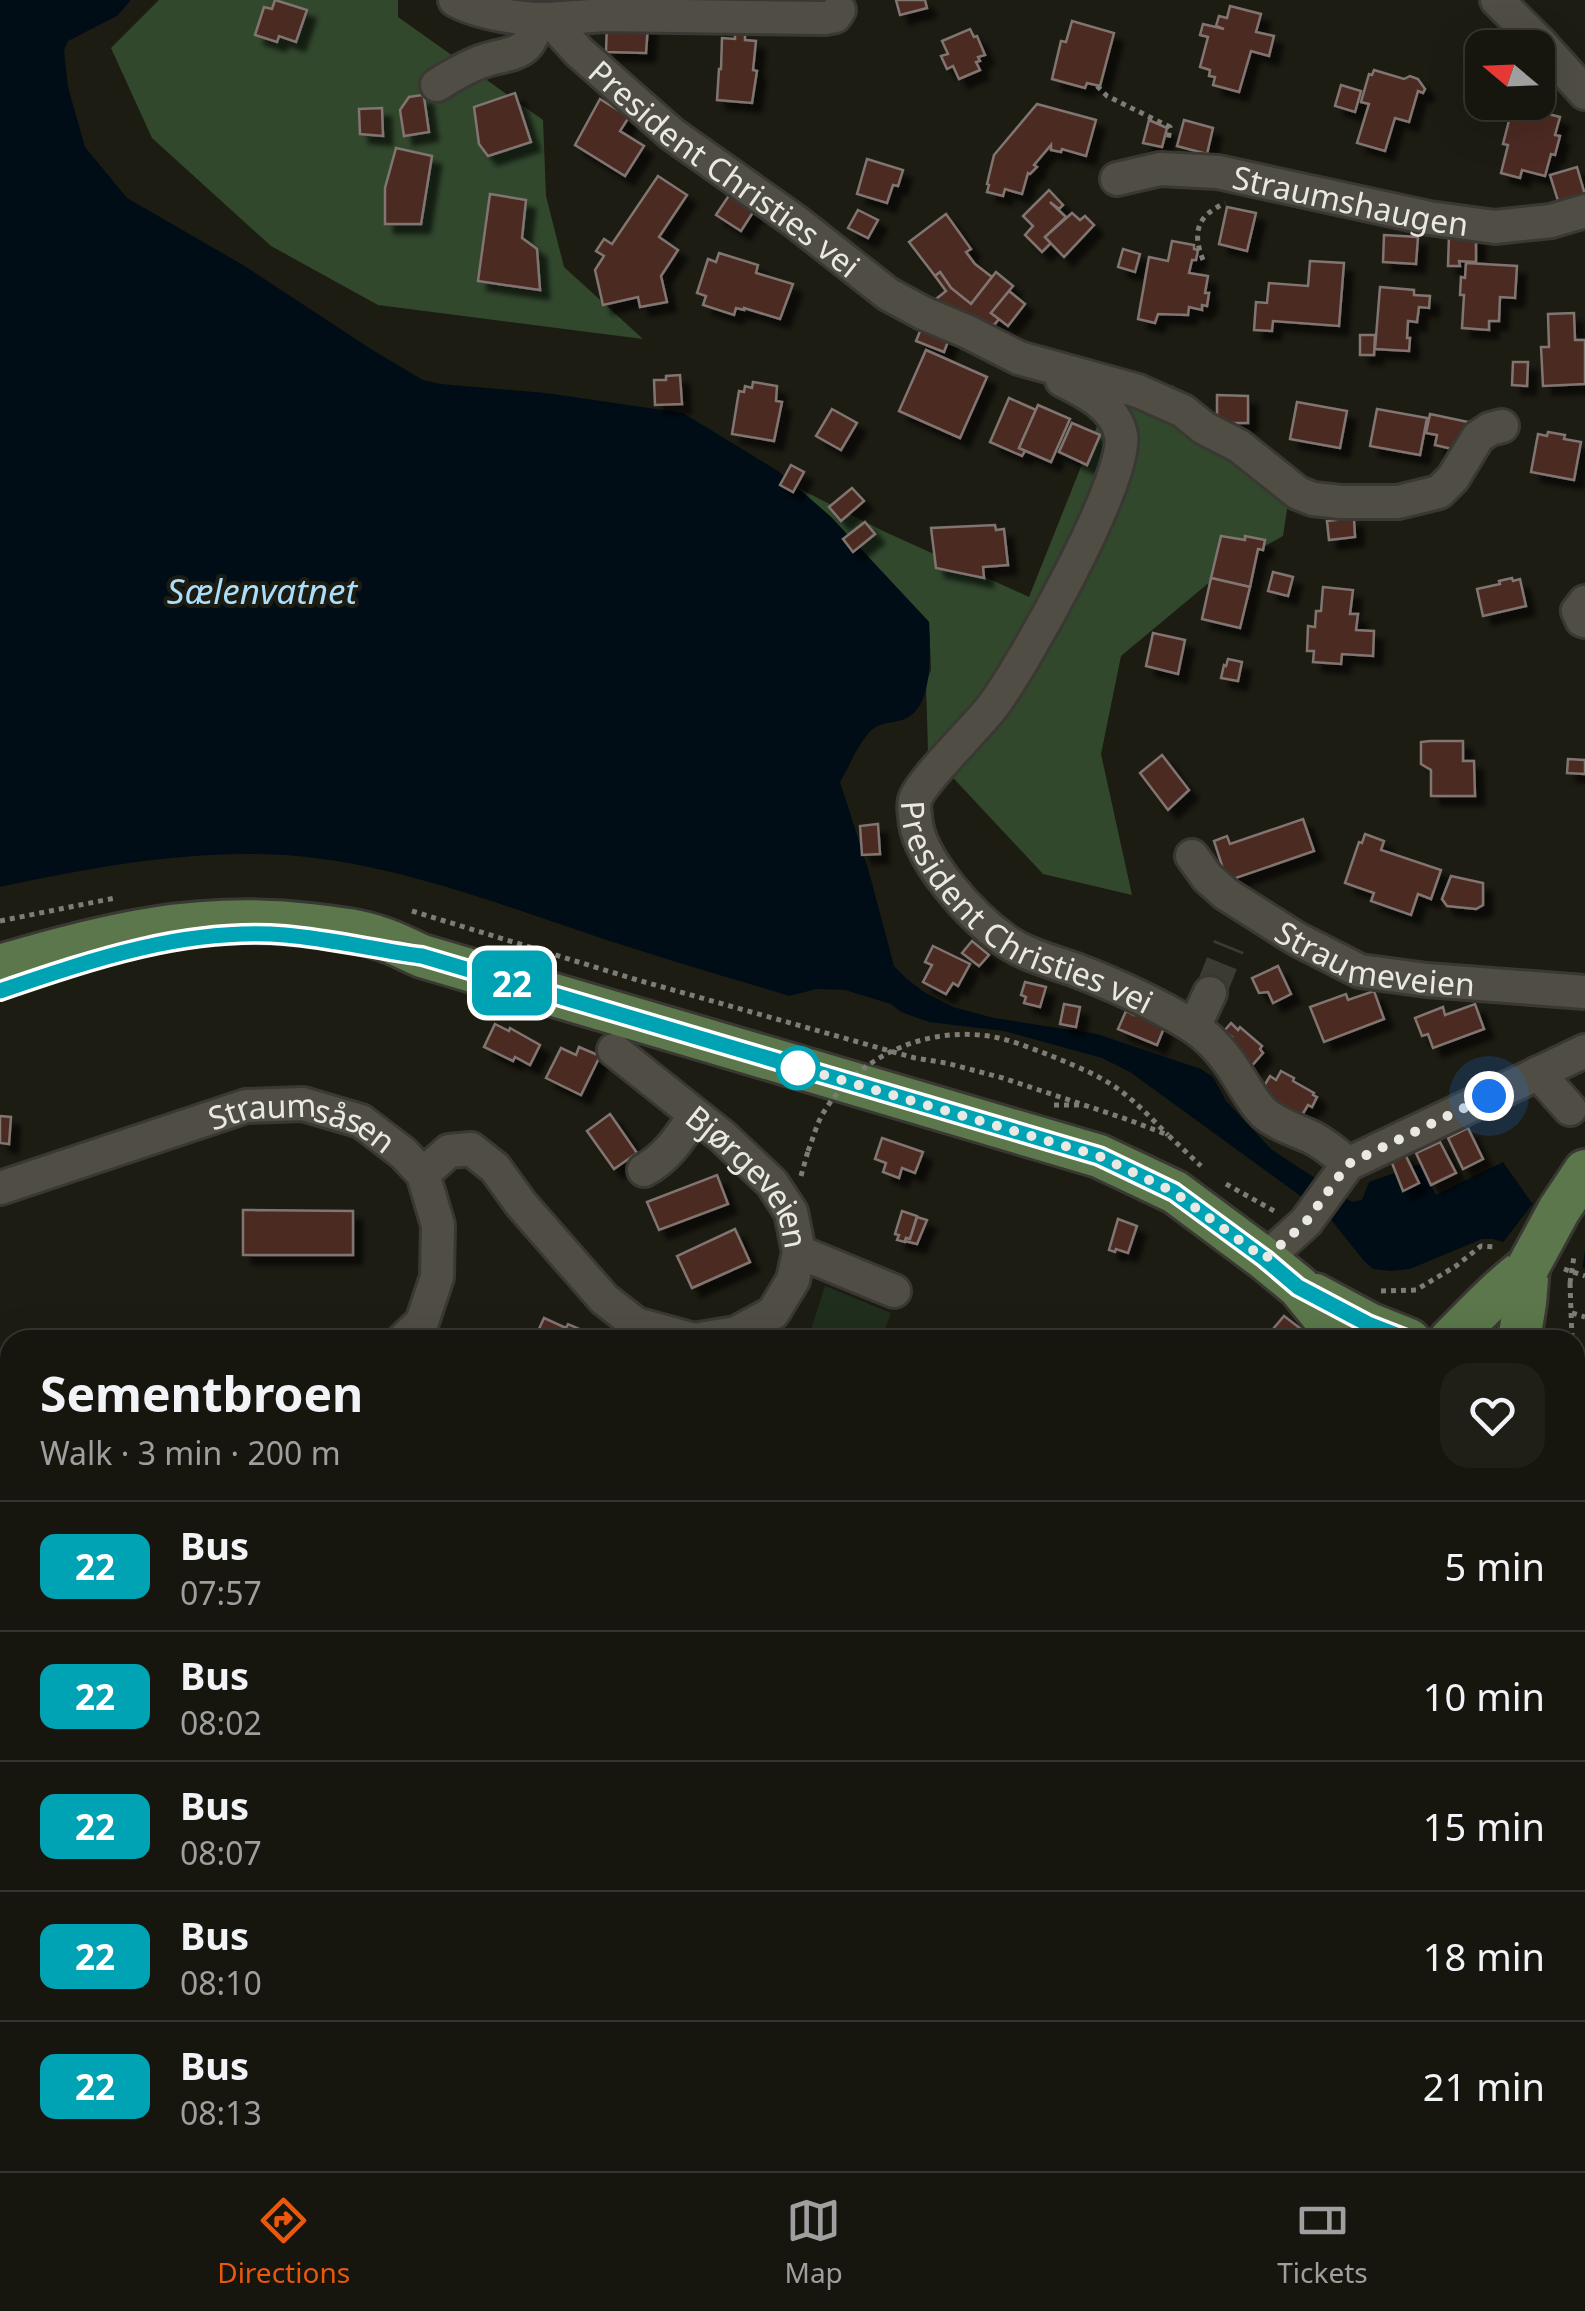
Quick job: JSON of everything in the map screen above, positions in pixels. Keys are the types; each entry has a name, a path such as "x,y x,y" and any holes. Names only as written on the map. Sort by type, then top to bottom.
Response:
{"main road":[{"path":"0,966 64,946 184,922 287,922 348,929 382,938 422,956 1099,1156 1174,1192 1265,1259 1298,1287 1334,1330"},
{"path":"0,991 140,948 234,934 340,941 422,956"},
{"path":"1460,1330 1508,1282 1585,1171"},
{"path":"1520,1330 1525,1303 1525,1259"},
{"path":"1298,1287 1383,1330"}],"street":[{"name":"President Christies vei","path":"455,0 468,7 497,6 544,19 825,18 835,16 839,10"},
{"path":"1496,0 1585,93"},
{"name":"President Christies vei","path":"544,19 672,134 808,230 888,294 1088,393 1116,420 1122,441 1120,454 1097,520 1017,670 992,708 922,786 915,800 914,819 933,865 962,901 1006,941 1169,1013 1214,1042 1265,1114 1314,1138 1332,1187"},
{"path":"437,85 481,62 514,55 530,43 544,19"},
{"name":"Straumshaugen","path":"1117,179 1160,168 1218,172 1429,218 1495,227 1551,221 1585,211"},
{"name":"President Christies vei","path":"1019,358 1138,391 1183,411 1204,428 1239,446 1298,493 1313,499 1398,502 1439,492 1453,478 1478,437 1502,426"},
{"path":"1585,602 1578,610 1585,621"},
{"name":"Straumeveien","path":"1192,856 1226,894 1297,939 1360,970 1427,980 1585,992"},
{"path":"1194,1028 1210,993"},
{"name":"Bjørgeveien","path":"614,1050 695,1114 772,1183 791,1212 799,1252 793,1280 772,1313 740,1330"},
{"path":"1265,1259 1306,1222 1332,1187 1585,1051"},
{"path":"1538,1073 1570,1109"},
{"name":"Straumsåsen","path":"0,1188 246,1106 303,1104 361,1121 404,1152 423,1174 438,1225 436,1277 422,1322 414,1330"},
{"path":"644,1170 671,1150 695,1114"},
{"name":"Bjørgeveien","path":"423,1174 449,1151 470,1148 495,1168 520,1204 604,1299 636,1324 658,1330"},
{"path":"799,1252 894,1291"}],"path":[{"path":"1097,86 1106,96 1170,127 1169,136"},
{"path":"1203,260 1197,238 1201,221 1208,212 1228,201"},
{"path":"808,1151 828,1106 860,1072 910,1042 938,1036 996,1038 1091,1073 1118,1088 1168,1135"},
{"path":"1368,1289 1416,1290 1482,1246 1585,1276"},
{"path":"1570,1283 1572,1330"},
{"path":"1572,1313 1585,1316"}],"green space":[{"path":"159,0 398,0 398,17 543,120 546,196 564,267 643,339 378,305 271,246 152,138 111,48"},
{"path":"1173,385 1289,497 1283,536 1229,566 1121,656 1101,754 1132,895 1043,874 928,751 929,622 831,517 798,488 1029,597 1102,414"},
{"path":"825,1286 891,1313 885,1330 811,1330"}],"water":[{"name":"Sælenvatnet","path":"0,0 131,0 117,16 68,41 64,50 68,87 85,147 127,198 243,265 423,380 683,413 778,471 831,517 929,622 928,677 920,704 913,714 871,731 840,782 894,966 907,979 953,1007 994,1018 1097,1034 1201,1069 1213,1077 1226,1101 1272,1150 1352,1202 1362,1200 1369,1182 1420,1164 1436,1195 1503,1162 1532,1203 1585,1227 1585,1268 1482,1239 1410,1269 1373,1269 1328,1216 1130,1072 1102,1058 1004,1031 929,1022 891,1004 845,990 817,989 789,996 465,892 382,870 298,856 223,854 127,863 0,887"}],"pier":[{"path":"1534,1202 1585,1221 1582,1272 1501,1245"}],"building":[{"path":"275,0 307,10 296,42 279,36 277,42 255,35 264,7 272,9"},
{"path":"896,0 925,0 927,8 900,15"},
{"path":"1230,6 1261,14 1256,32 1274,36 1269,56 1251,51 1239,92 1213,85 1215,77 1209,76 1210,70 1200,67 1208,37 1200,35 1203,24 1224,29 1216,26 1219,16 1227,18"},
{"path":"1072,21 1114,33 1100,86 1087,83 1085,88 1052,79 1061,41 1066,42"},
{"path":"607,23 648,25 646,53 606,52"},
{"path":"970,29 985,55 976,62 980,70 959,79 953,66 947,69 941,56 948,54 942,41"},
{"path":"735,33 756,41 752,103 717,100 722,38 735,39"},
{"path":"1374,70 1404,79 1410,76 1425,89 1423,93 1418,91 1409,122 1395,118 1385,151 1357,143 1369,104 1361,102 1369,74"},
{"path":"1341,85 1361,91 1355,112 1335,106"},
{"path":"515,93 531,142 488,156 479,144 474,107"},
{"path":"422,95 429,132 404,136 400,110 409,97"},
{"path":"600,99 629,117 620,131 644,146 625,176 575,145"},
{"path":"1037,104 1096,120 1086,156 1051,150 1051,145 1034,165 1037,167 1028,173 1022,194 1005,189 1003,196 987,192 994,155"},
{"path":"382,108 383,136 360,134 359,109"},
{"path":"1560,117 1555,135 1560,136 1545,176 1522,170 1520,178 1501,173 1508,145 1503,144 1509,120"},
{"path":"1149,120 1167,128 1162,147 1143,143"},
{"path":"1184,120 1213,128 1207,154 1177,146"},
{"path":"396,148 432,156 421,224 385,224 385,188"},
{"path":"867,159 903,170 887,203 857,194"},
{"path":"1577,167 1585,195 1559,204 1550,175"},
{"path":"658,176 687,195 659,237 678,250 661,276 667,302 640,307 638,297 603,305 595,270 604,256 596,251 604,239 612,244"},
{"path":"1049,190 1063,205 1059,209 1050,202 1066,217 1045,237 1051,243 1042,252 1025,235 1033,226 1023,216"},
{"path":"732,191 757,206 741,231 716,215"},
{"path":"490,194 526,200 522,238 537,249 540,290 478,281"},
{"path":"1227,207 1256,213 1247,251 1219,244"},
{"path":"858,210 878,220 868,238 848,228"},
{"path":"1072,213 1080,220 1085,216 1094,225 1064,257 1045,237"},
{"path":"946,214 971,249 966,252 992,277 971,304 951,288 940,272 935,276 909,242"},
{"path":"1384,235 1418,237 1416,264 1383,262"},
{"path":"1449,235 1476,235 1476,262 1459,261 1460,266 1448,266"},
{"path":"1172,241 1194,245 1198,250 1189,273 1208,276 1207,306 1202,305 1202,310 1189,307 1188,315 1158,314 1155,323 1138,319 1149,257 1168,261"},
{"path":"1123,249 1140,254 1135,272 1118,267"},
{"path":"719,253 758,265 756,273 793,284 780,319 744,308 736,308 734,315 703,305 706,296 697,293 708,259 716,262"},
{"path":"1310,261 1344,263 1339,326 1273,321 1272,331 1254,330 1256,302 1267,303 1269,283 1308,286"},
{"path":"1466,263 1517,266 1515,298 1500,297 1499,321 1489,321 1489,330 1462,328 1461,277 1465,278"},
{"path":"940,272 951,288 971,304 996,272 1013,286 991,313 999,319 995,324 982,328 931,303 946,291 935,276"},
{"path":"1380,287 1414,290 1414,295 1430,296 1429,308 1419,307 1417,322 1408,321 1409,351 1375,349"},
{"path":"1009,291 1025,304 1008,326 991,313"},
{"path":"1574,313 1575,340 1585,340 1585,384 1543,386 1541,347 1549,347 1548,314"},
{"path":"923,324 950,336 944,352 916,341"},
{"path":"1360,335 1375,335 1374,355 1360,355"},
{"path":"926,350 987,377 960,438 899,411"},
{"path":"1513,362 1528,362 1527,386 1512,385"},
{"path":"680,375 682,404 655,405 654,380"},
{"path":"753,382 777,386 776,401 782,402 774,441 732,434 739,391 744,392 745,386 752,388"},
{"path":"1217,395 1248,396 1248,423 1217,423"},
{"path":"1009,398 1036,410 1019,448 1025,451 1022,456 990,442"},
{"path":"1297,402 1347,411 1340,448 1290,439"},
{"path":"1038,405 1070,419 1051,462 1019,448"},
{"path":"832,409 857,423 841,450 816,436"},
{"path":"1377,409 1427,418 1420,455 1370,446"},
{"path":"1430,414 1468,422 1461,451 1435,445 1437,435 1426,433"},
{"path":"1072,423 1100,435 1087,465 1059,452"},
{"path":"1548,432 1581,442 1574,480 1531,472 1538,434 1547,436"},
{"path":"791,465 804,472 793,492 780,485"},
{"path":"852,488 864,501 841,521 829,507"},
{"path":"1354,518 1355,537 1329,540 1327,521"},
{"path":"865,522 875,534 853,552 843,539"},
{"path":"995,525 996,530 1004,529 1008,565 983,567 984,578 936,568 931,528"},
{"path":"1221,536 1265,540 1263,550 1258,549 1250,587 1211,578"},
{"path":"1273,572 1293,577 1288,596 1268,591"},
{"path":"1211,578 1250,587 1240,628 1202,619"},
{"path":"1520,579 1526,606 1483,616 1477,589"},
{"path":"1323,587 1353,590 1350,614 1358,614 1356,630 1374,631 1373,656 1342,654 1341,664 1313,662 1314,651 1307,651 1308,626 1315,627"},
{"path":"1153,633 1185,640 1178,674 1146,666"},
{"path":"1228,659 1242,662 1238,681 1221,678"},
{"path":"1463,741 1463,761 1474,761 1475,796 1431,796 1431,770 1421,764 1421,742"},
{"path":"1162,755 1189,790 1168,810 1140,773"},
{"path":"1568,759 1585,760 1585,774 1567,773"},
{"path":"1303,819 1314,851 1227,881 1214,841 1227,836 1230,844"},
{"path":"878,824 880,854 862,855 860,826"},
{"path":"1365,834 1384,841 1381,850 1441,870 1431,899 1418,894 1411,915 1371,901 1374,893 1345,883"},
{"path":"1451,876 1483,883 1483,905 1476,909 1447,906 1442,899"},
{"path":"972,941 989,955 979,966 962,953"},
{"path":"933,946 970,964 958,986 953,983 946,994 923,982 932,965 925,962"},
{"path":"1278,966 1291,994 1273,1003 1268,992 1259,993 1252,978"},
{"path":"1025,982 1046,987 1040,1007 1024,1003 1026,997 1021,995"},
{"path":"1374,991 1384,1019 1324,1042 1310,1007 1346,994 1348,1000"},
{"path":"1064,1004 1080,1007 1076,1027 1060,1024"},
{"path":"1475,1004 1484,1029 1433,1048 1428,1034 1422,1036 1415,1018 1443,1007 1445,1015"},
{"path":"1137,1007 1146,1011 1142,1018 1164,1028 1157,1045 1118,1029 1126,1011 1134,1015"},
{"path":"1231,1023 1262,1046 1263,1053 1249,1069 1228,1042 1232,1037 1224,1031"},
{"path":"495,1024 540,1045 530,1065 484,1047"},
{"path":"579,1047 600,1056 581,1095 546,1078 561,1048 576,1055"},
{"path":"1281,1071 1317,1097 1298,1122 1261,1091 1270,1076 1276,1080"},
{"path":"610,1114 637,1153 614,1169 587,1131"},
{"path":"0,1116 11,1117 9,1144 0,1143"},
{"path":"1468,1128 1483,1159 1463,1169 1448,1138"},
{"path":"882,1138 923,1152 915,1173 902,1168 899,1178 883,1172 886,1163 875,1159"},
{"path":"1440,1142 1456,1173 1431,1185 1416,1153"},
{"path":"1404,1152 1419,1183 1403,1191 1390,1158"},
{"path":"717,1175 728,1204 659,1230 647,1202"},
{"path":"243,1210 353,1211 353,1255 243,1255"},
{"path":"902,1211 917,1216 910,1239 905,1242 897,1240 899,1235 895,1234"},
{"path":"917,1217 927,1220 917,1244 905,1241 910,1239"},
{"path":"1118,1219 1137,1226 1128,1253 1109,1250"},
{"path":"735,1229 750,1262 692,1288 677,1256"},
{"path":"1284,1316 1301,1329 1274,1330"},
{"path":"544,1318 582,1330 539,1330"}],"tunnel":[{"path":"1210,993 1229,946"}],"bus line":[{"name":"22","path":"0,991 140,948 234,934 340,941 422,956 1099,1156 1174,1192 1298,1287 1383,1330"}],"route":[{"path":"798,1068 794,1066 1099,1156 1174,1192 1265,1259 1306,1222 1348,1164 1489,1096"}]}
